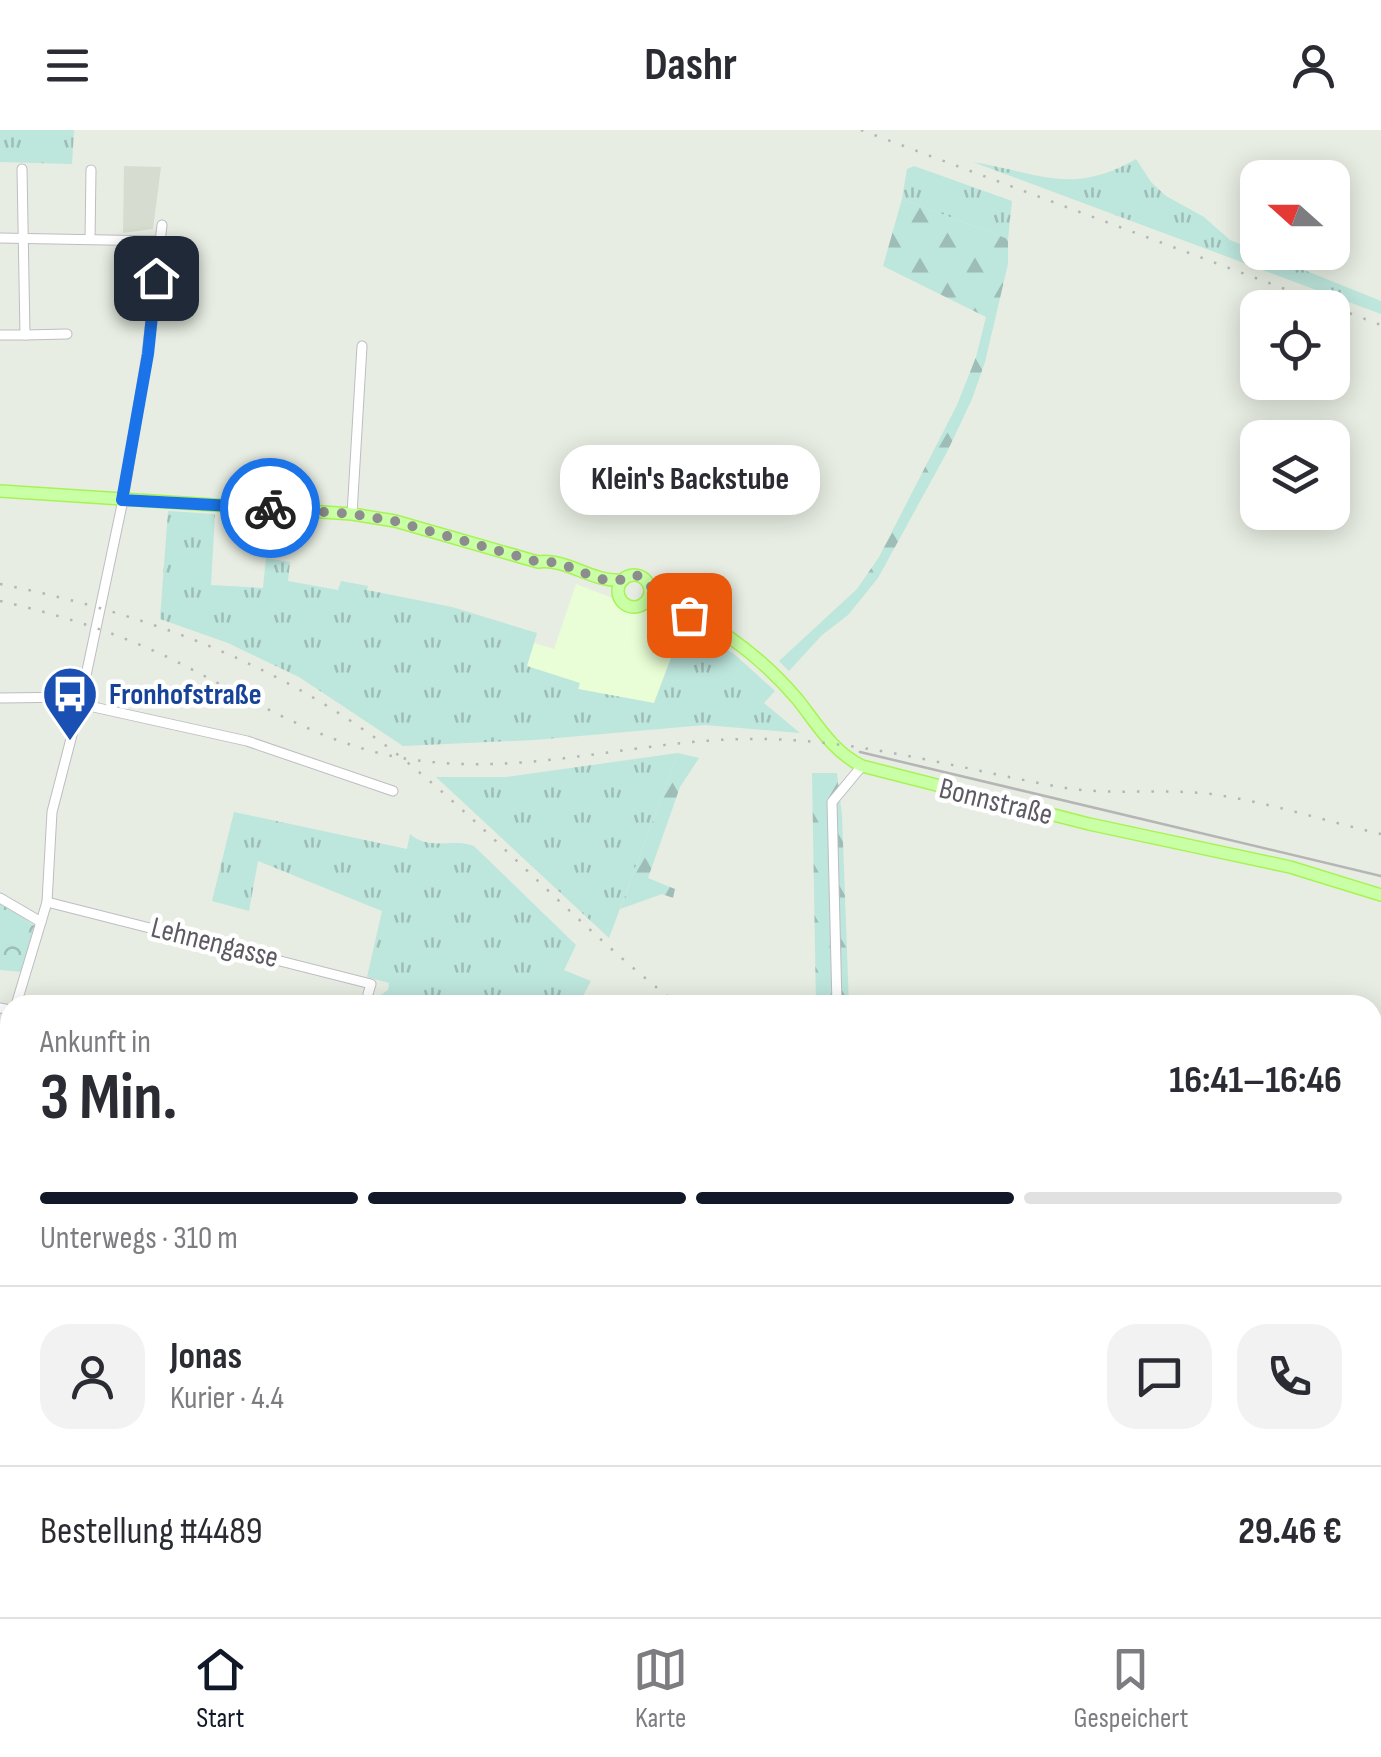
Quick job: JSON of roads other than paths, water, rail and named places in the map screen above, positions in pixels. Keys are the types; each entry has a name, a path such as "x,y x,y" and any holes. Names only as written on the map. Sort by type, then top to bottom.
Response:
{"main road":[{"path":"0,491 352,514 394,521 538,562 556,561 591,576 629,606 644,604 650,588 641,576 631,575 622,580 591,576"},
{"path":"619,596 622,580"},
{"name":"Bonnstraße","path":"650,588 666,606"},
{"name":"Bonnstraße","path":"644,604 666,606 719,632 762,663 844,756 862,766 1089,824 1290,867 1381,895"}],"street":[{"path":"22,169 25,335"},
{"path":"90,239 92,170"},
{"path":"19,995 47,902 52,812 81,700 122,500 148,354 162,224"},
{"path":"0,238 160,241"},
{"path":"0,335 67,334"},
{"path":"352,514 362,346"},
{"path":"0,698 81,700 246,741 393,790"},
{"path":"837,995 832,802 862,766"},
{"path":"0,898 42,922"},
{"name":"Lehnengasse","path":"47,902 371,984 368,994"}],"tram line":[{"path":"860,752 1381,876"}],"railway":[{"path":"861,130 1381,325"},
{"path":"0,584 163,628 265,671 314,698 407,762 667,995"},
{"path":"0,601 125,639 316,732 415,760 502,764 718,740 800,741 875,750 1079,790 1232,797 1381,834"}],"place":[{"name":"Klein's Backstube","path":"689,615"},
{"name":"Fronhofstraße","path":"70,743"}]}
